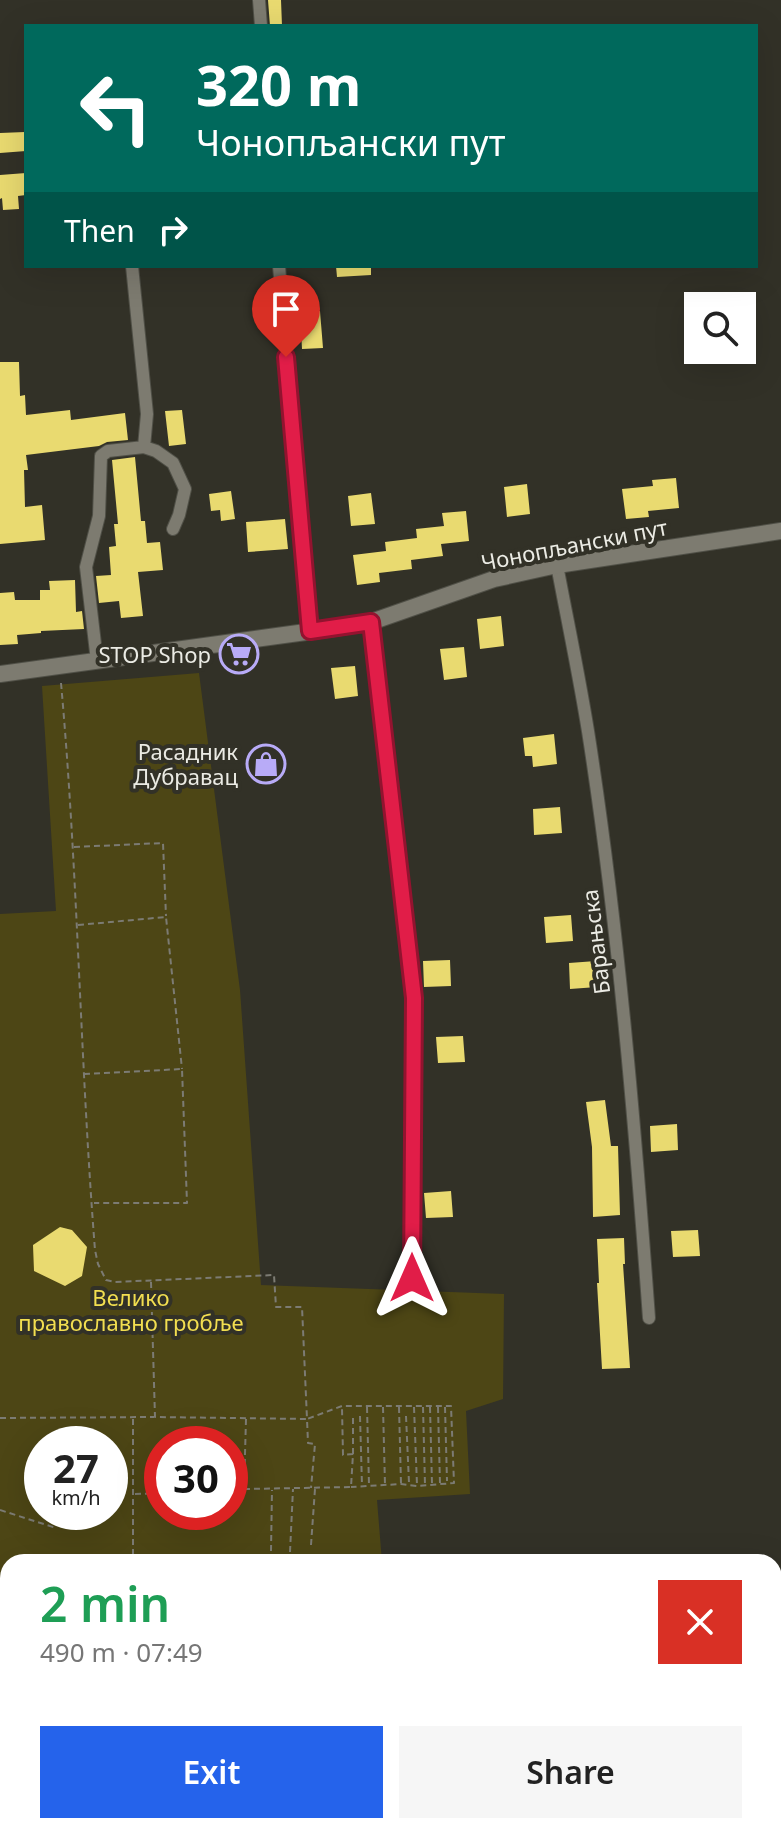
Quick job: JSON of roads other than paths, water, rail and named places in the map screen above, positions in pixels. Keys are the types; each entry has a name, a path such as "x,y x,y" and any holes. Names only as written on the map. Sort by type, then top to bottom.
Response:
{"street":[{"path":"259,0 261,24"},
{"path":"132,268 147,414 144,447"},
{"path":"279,268 310,631"},
{"path":"97,661 86,567 99,516 101,456 108,451 144,447 173,463 185,489 173,529"},
{"name":"Чонопљански пут","path":"0,674 371,622 463,588 557,565 781,531"},
{"name":"Барањска","path":"557,565 590,742 614,924 637,1146 649,1318"},
{"path":"371,622 414,998 412,1278"}],"place":[{"name":"STOP Shop","path":"239,654"},
{"name":"Расадник Дубравац","path":"266,764"}],"park label":[{"name":"Велико православно гробље","path":"131,1310"}]}
